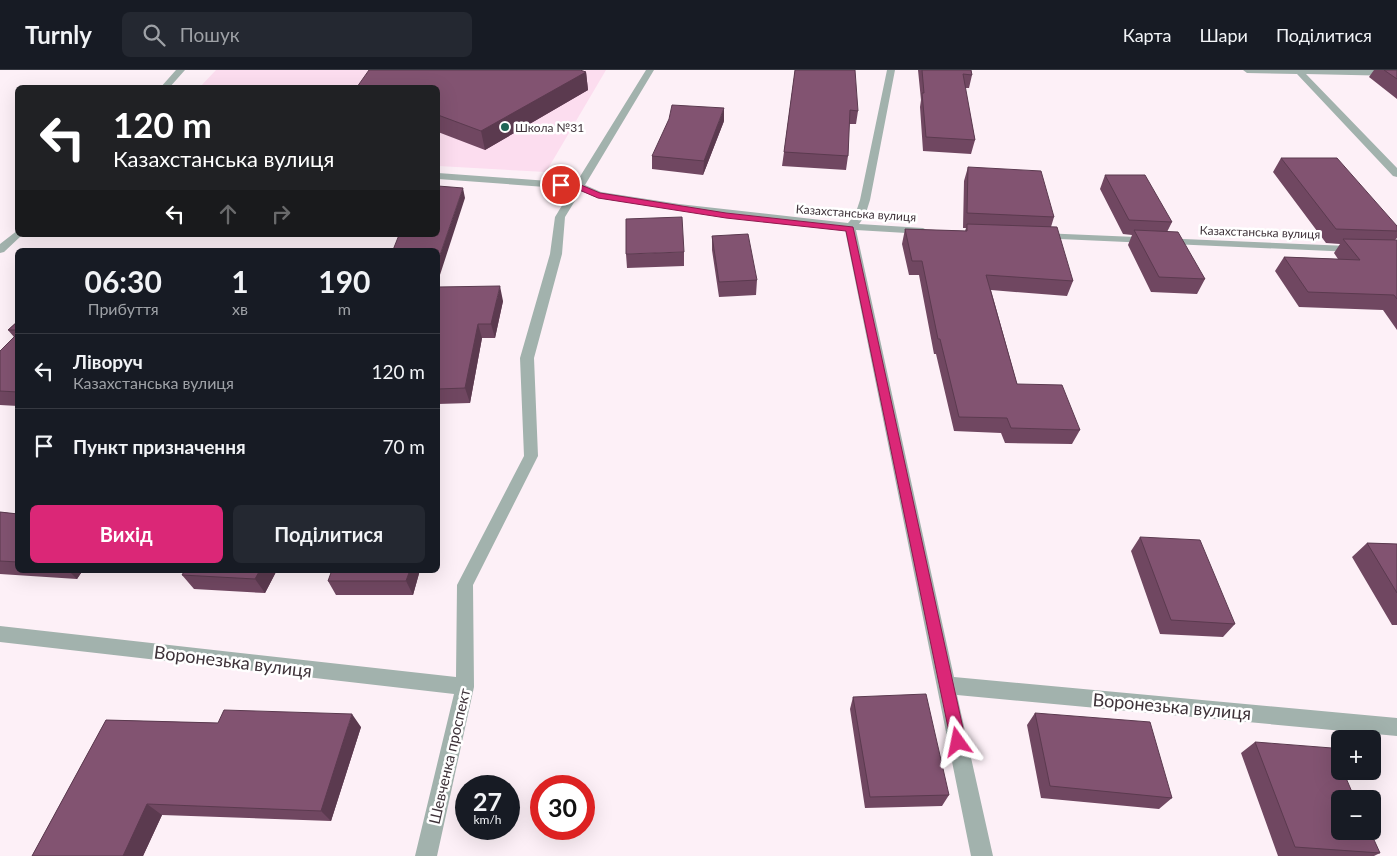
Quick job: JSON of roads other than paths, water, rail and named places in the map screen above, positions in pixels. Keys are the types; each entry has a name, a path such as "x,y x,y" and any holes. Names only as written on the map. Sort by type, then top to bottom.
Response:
{"street":[{"path":"167,85 181,70"},
{"name":"Шевченка проспект","path":"426,856 465,687 465,585 531,456 527,358 556,254 560,217 650,70"},
{"path":"891,70 865,200 860,216 850,228 982,856"},
{"path":"1247,70 1397,73"},
{"path":"1299,71 1397,174"},
{"name":"Казахстанська вулиця","path":"440,176 578,186 598,195 726,215 850,228 940,232"},
{"path":"0,250 15,235"},
{"name":"Казахстанська вулиця","path":"1029,236 1397,252"},
{"name":"Воронезька вулиця","path":"0,634 465,687"},
{"name":"Воронезька вулиця","path":"946,685 1397,727"}],"place":[{"name":"Школа №31","path":"505,127"}]}
